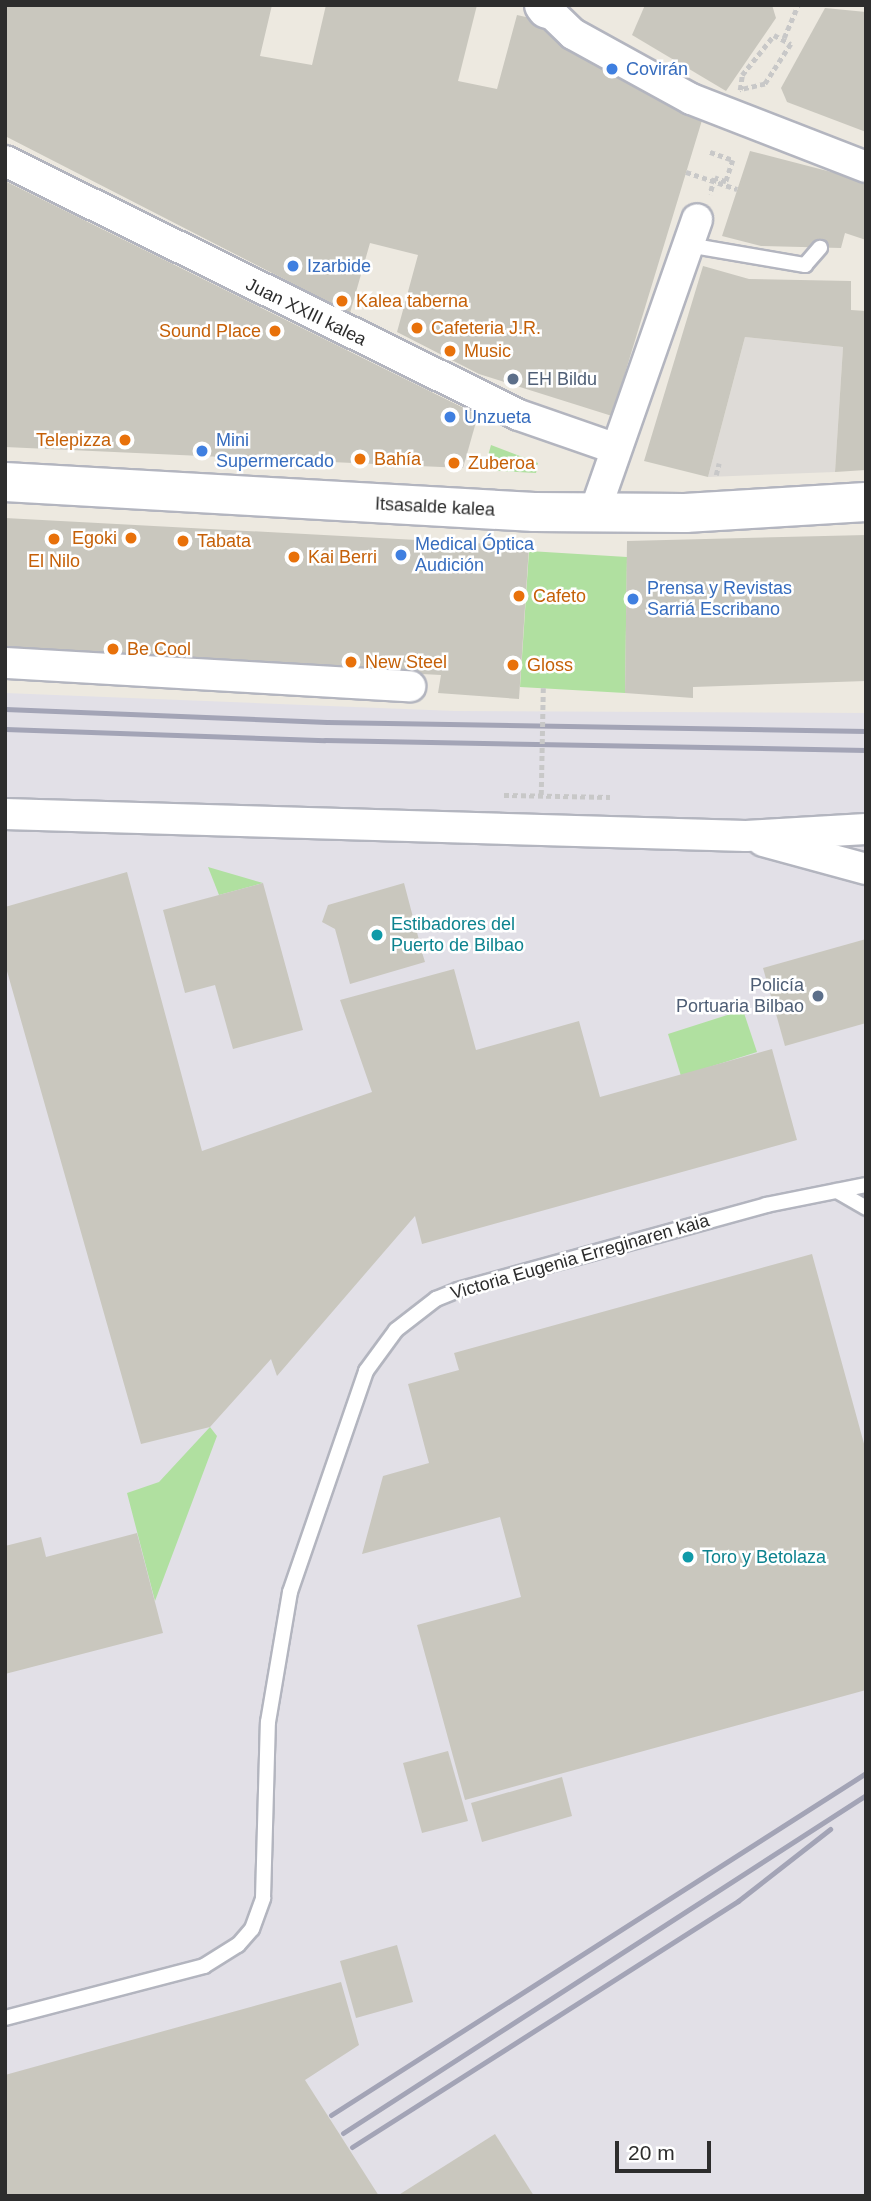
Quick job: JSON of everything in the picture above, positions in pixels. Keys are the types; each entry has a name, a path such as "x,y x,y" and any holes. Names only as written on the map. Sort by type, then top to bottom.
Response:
{"street":[{"path":"545,7 573,34 691,99 866,167"},
{"name":"Juan XXIII kalea","path":"5,161 519,415 614,448"},
{"path":"595,510 614,448 692,232"},
{"name":"Itsasalde kalea","path":"5,482 450,508 685,513 866,502"},
{"path":"5,663 410,686"},
{"path":"5,814 746,836 866,829"},
{"path":"746,836 866,869"}],"lane":[{"path":"692,232 805,265 820,248"},
{"name":"Victoria Eugenia Erreginaren kaia","path":"5,2018 204,1966 238,1945 252,1929 263,1898 268,1722 290,1592 366,1371 396,1330 427,1305 458,1290 766,1205 866,1185"},
{"path":"837,1191 866,1208"}],"path":[{"path":"784,38 798,5"},
{"path":"774,34 784,38 791,44 765,84 740,90 742,75 774,34"},
{"path":"710,152 733,160 726,182 715,178"},
{"path":"686,172 737,188"},
{"path":"715,477 719,463"},
{"path":"541,795 543,688"},
{"path":"494,794 610,797"}],"shaded area":[{"path":"745,337 843,347 835,472 708,477"},
{"path":"5,693 455,711 866,713 866,2196 5,2196"}],"green space":[{"path":"491,445 538,463 536,473 484,470"},
{"path":"529,551 627,557 625,693 520,687"},
{"path":"208,867 263,883 219,895"},
{"path":"743,1010 757,1052 681,1076 668,1034"},
{"path":"210,1427 217,1436 155,1601 127,1493 159,1482"}],"building":[{"path":"5,5 272,5 260,56 312,65 326,5 477,5 458,81 497,89 517,15 548,22 703,117 612,416 479,374 397,332 418,255 370,243 350,313 5,136"},
{"path":"645,5 772,5 776,18 726,91 632,35"},
{"path":"825,8 866,12 866,132 787,102 781,88"},
{"path":"750,151 866,181 866,240 845,233 841,248 761,246 722,236"},
{"path":"5,181 478,415 463,468 5,447"},
{"path":"703,266 749,279 851,281 851,310 866,311 866,470 835,472 843,347 745,337 708,477 644,461"},
{"path":"5,518 529,546 519,699 438,693 441,675 5,652"},
{"path":"866,535 866,681 693,687 693,698 625,693 627,541"},
{"path":"127,872 202,1151 372,1092 340,1000 454,969 476,1050 579,1021 600,1097 772,1049 797,1140 422,1244 415,1216 277,1376 271,1359 210,1427 141,1444 5,964 5,907"},
{"path":"263,883 303,1030 233,1049 215,985 185,993 163,910"},
{"name":"Estibadores del Puerto de Bilbao","path":"404,883 419,940 426,943 421,949 425,962 350,984 335,929 322,922 328,905"},
{"name":"Policía Portuaria Bilbao","path":"866,939 866,1023 785,1046 763,968"},
{"name":"Toro y Betolaza","path":"812,1254 866,1451 866,1690 465,1800 417,1625 521,1597 500,1517 362,1554 383,1476 429,1463 408,1384 459,1370 454,1353"},
{"path":"137,1533 163,1633 5,1674 5,1546 41,1537 46,1557"},
{"path":"448,1751 468,1821 422,1833 403,1763"},
{"path":"562,1777 572,1816 482,1842 471,1803"},
{"path":"397,1945 413,2002 356,2018 340,1961"},
{"path":"341,1982 359,2045 305,2080 379,2196 5,2196 5,2075"},
{"path":"495,2134 534,2196 397,2196"}],"railway":[{"path":"5,709 327,722 866,731"},
{"path":"5,729 325,740 866,750"},
{"path":"331,2115 866,1773"},
{"path":"343,2133 866,1795"},
{"path":"352,2147 738,1901 830,1829"}],"place":[{"name":"Covirán","path":"612,69"},
{"name":"Izarbide","path":"293,266"},
{"name":"Kalea taberna","path":"342,301"},
{"name":"Cafeteria J.R.","path":"417,328"},
{"name":"Sound Place","path":"275,331"},
{"name":"Music","path":"450,351"},
{"name":"EH Bildu","path":"513,379"},
{"name":"Unzueta","path":"450,417"},
{"name":"Telepizza","path":"125,440"},
{"name":"Mini Supermercado","path":"202,451"},
{"name":"Bahía","path":"360,459"},
{"name":"Zuberoa","path":"454,463"},
{"name":"Egoki","path":"131,538"},
{"name":"El Nilo","path":"54,539"},
{"name":"Tabata","path":"183,541"},
{"name":"Medical Óptica Audición","path":"401,555"},
{"name":"Kai Berri","path":"294,557"},
{"name":"Cafeto","path":"519,596"},
{"name":"Prensa y Revistas Sarriá Escribano","path":"633,599"},
{"name":"Be Cool","path":"113,649"},
{"name":"New Steel","path":"351,662"},
{"name":"Gloss","path":"513,665"},
{"name":"Estibadores del Puerto de Bilbao","path":"377,935"},
{"name":"Policía Portuaria Bilbao","path":"818,996"},
{"name":"Toro y Betolaza","path":"688,1557"}]}
